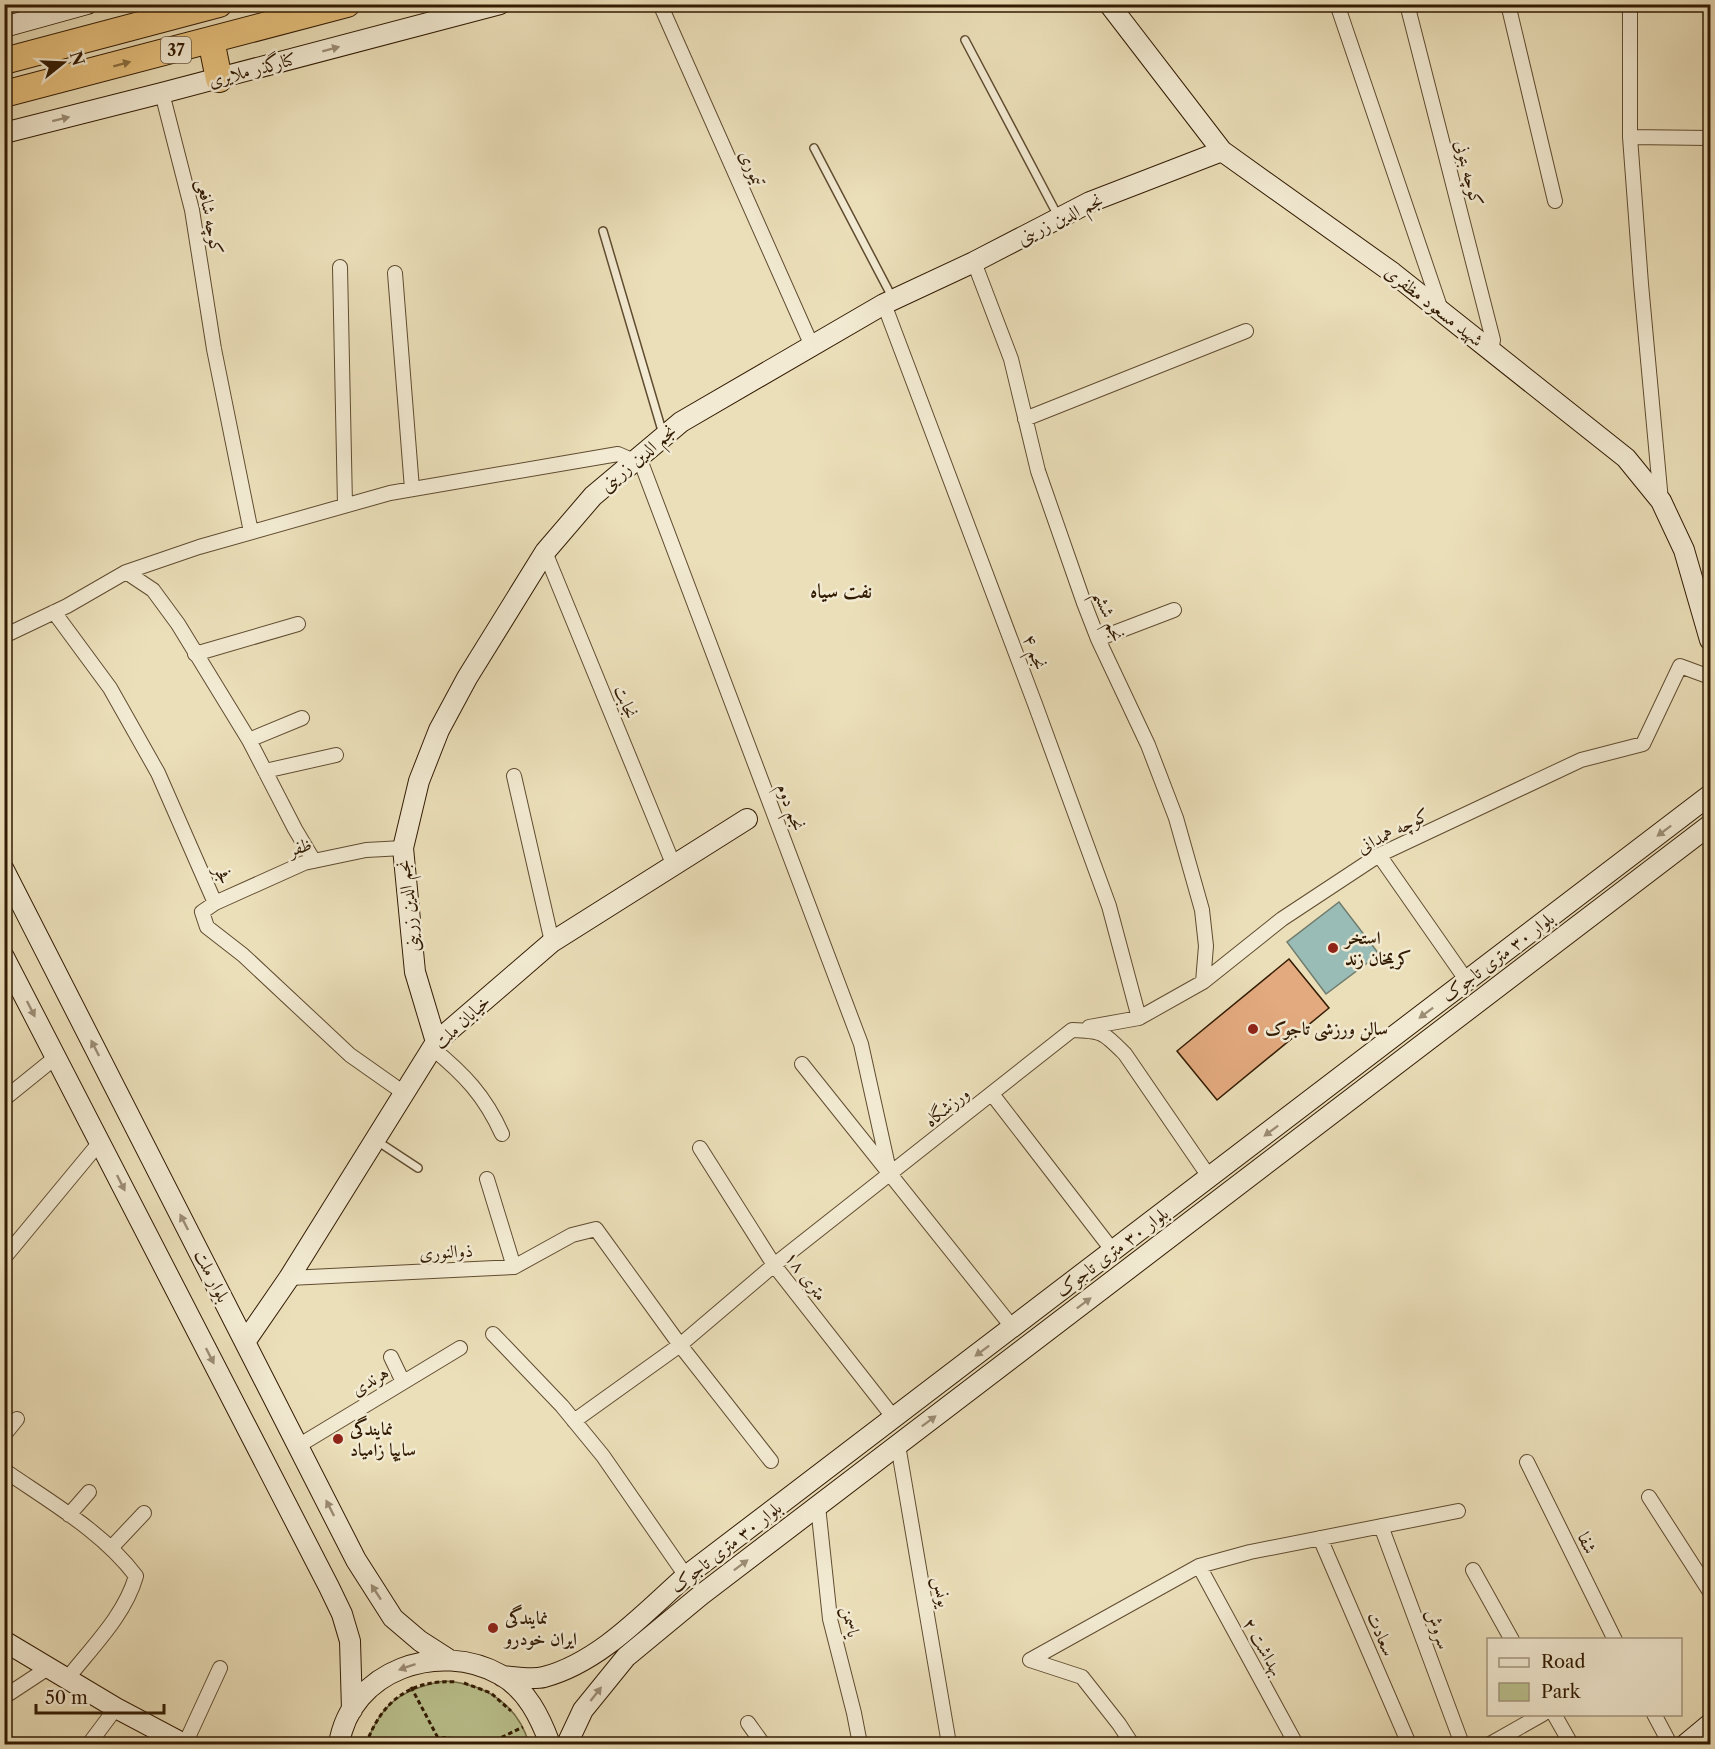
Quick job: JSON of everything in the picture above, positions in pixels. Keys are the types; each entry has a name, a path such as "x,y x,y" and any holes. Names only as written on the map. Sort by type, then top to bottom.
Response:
{"highway":[{"name":"37","path":"4,61 219,4"},
{"name":"37","path":"4,94 347,4"},
{"path":"211,40 219,79"}],"main road":[{"path":"4,27 87,4"},
{"name":"کنارگذر ملایری","path":"4,133 219,79 500,4"},
{"name":"شهید مسعود مظفری","path":"1109,4 1222,152 1393,273 1626,458 1661,501 1684,550 1710,640"},
{"name":"نجم الدین زرینی","path":"434,1045 415,972 403,848 419,781 439,730 467,678 545,552 592,496 681,422 888,302 974,262 1090,202 1222,152"},
{"name":"بلوار ۳۰ متری تاجوک","path":"502,1676 542,1678 576,1665 611,1642 686,1576 1710,795"},
{"name":"خیابان ملت","path":"245,1342 289,1278 434,1045 552,942 747,819"},
{"name":"بلوار ۳۰ متری تاجوک","path":"567,1744 583,1710 626,1657 701,1595 1710,825"},
{"name":"بلوار ملت","path":"4,870 356,1560 393,1618 420,1641 448,1659"},
{"path":"4,957 338,1605 350,1641 352,1710"},
{"path":"4,1641 116,1708 184,1744"},
{"path":"339,1744 340,1736 352,1710 382,1678 424,1661 448,1659 477,1664 502,1676 524,1695 541,1718 550,1744"},
{"path":"1694,1742 1710,1724"}],"street":[{"name":"تیموری","path":"660,4 812,346"},
{"path":"1337,4 1441,310"},
{"name":"کوچه بتونی","path":"1407,4 1493,340 1491,351"},
{"path":"1508,4 1555,201"},
{"path":"1630,4 1630,137 1661,501"},
{"name":"کوچه شافعی","path":"162,93 192,210 214,349 250,532"},
{"path":"1630,137 1710,138"},
{"name":"نجم ششم","path":"974,262 1011,359 1038,471 1098,639 1148,745 1176,818 1202,910 1206,946 1203,982"},
{"path":"340,267 345,506"},
{"path":"395,273 412,489"},
{"name":"نجم ۴","path":"888,302 1109,906 1139,1018"},
{"path":"1025,419 1246,331"},
{"path":"4,636 54,612 126,572 250,532 390,493 618,454 637,459"},
{"name":"نجم دوم","path":"637,459 861,1044 890,1175"},
{"name":"نجابت","path":"545,552 674,866"},
{"path":"126,572 153,590 178,624 249,740 314,861"},
{"path":"1098,639 1174,610"},
{"name":"فجر","path":"54,612 110,688 158,773 215,903 202,912 207,927 243,955 350,1055 404,1093"},
{"path":"195,654 298,624"},
{"name":"کوچه همدانی","path":"1072,1030 1139,1018 1203,982 1282,920 1379,855 1581,760 1643,744 1680,666 1710,677"},
{"path":"249,740 302,718"},
{"path":"266,771 336,754"},
{"path":"514,776 552,942"},
{"name":"ظفر","path":"215,903 304,863 366,850 403,848"},
{"path":"1379,855 1467,981"},
{"path":"1072,1030 1096,1030 1125,1054 1210,1178"},
{"name":"ورزشگاه","path":"574,1421 680,1345 774,1265 1072,1030"},
{"path":"434,1045 476,1089 492,1112 502,1134"},
{"path":"4,1099 56,1057"},
{"path":"802,1065 1013,1328"},
{"path":"992,1094 1113,1251"},
{"path":"4,1258 100,1142"},
{"name":"۱۸ متری","path":"700,1148 774,1265 894,1418"},
{"path":"488,1179 514,1267"},
{"name":"ذوالنوری","path":"289,1278 514,1267 572,1235 596,1229 680,1345"},
{"path":"493,1334 526,1367 603,1456 686,1576"},
{"path":"680,1345 771,1461"},
{"name":"هرندی","path":"298,1446 460,1348"},
{"path":"392,1357 404,1382"},
{"path":"4,1435 17,1419"},
{"name":"یونس","path":"898,1445 949,1744"},
{"name":"شفا","path":"1527,1462 1614,1638"},
{"path":"4,1470 69,1515 111,1548 122,1557 136,1575 133,1588 116,1618 67,1679"},
{"path":"69,1515 89,1492"},
{"path":"1649,1497 1710,1592"},
{"name":"یاسمن","path":"819,1506 830,1619 860,1744"},
{"path":"1132,1744 1082,1677 1030,1660 1199,1566 1250,1552 1458,1511"},
{"path":"111,1548 144,1513"},
{"name":"سروش","path":"1381,1526 1462,1744"},
{"name":"سعادت","path":"1320,1538 1409,1744"},
{"name":"بهداشت ۲","path":"1199,1566 1296,1744"},
{"path":"1473,1570 1511,1638"},
{"path":"4,1696 48,1668"},
{"path":"184,1744 220,1668"},
{"path":"89,1744 116,1708"},
{"path":"1490,1744 1539,1716"},
{"path":"1555,1716 1570,1744"},
{"path":"1655,1716 1670,1744"},
{"path":"748,1723 763,1744"}],"lane":[{"path":"965,40 1059,218"},
{"path":"814,148 888,302"},
{"path":"603,231 664,436"},
{"path":"375,1139 418,1168"}],"path":[{"path":"402,1668 438,1738"},
{"path":"366,1744 373,1724 383,1710 396,1699 412,1689 444,1681 475,1686 497,1698 517,1717"},
{"path":"488,1744 541,1718"},
{"path":"523,1727 526,1734"},
{"path":"428,1744 438,1738 453,1739 463,1744"}],"green space":[{"path":"444,1681 473,1686 497,1698 517,1718 529,1744 366,1744 378,1718 394,1700 429,1684"}],"water":[{"name":"استخر کریمخان زند","path":"1339,902 1379,954 1326,994 1287,942"}],"building":[{"name":"سالن ورزشی تاجوک","path":"1289,959 1329,1008 1217,1100 1177,1051"}],"place":[{"name":"استخر کریمخان زند","path":"1333,948"},
{"name":"سالن ورزشی تاجوک","path":"1253,1029"},
{"name":"نمایندگی سایپا زامیاد","path":"338,1439"},
{"name":"نمایندگی ایران خودرو","path":"493,1628"}],"district":[{"name":"نفت سیاه","path":"841,591"}]}
